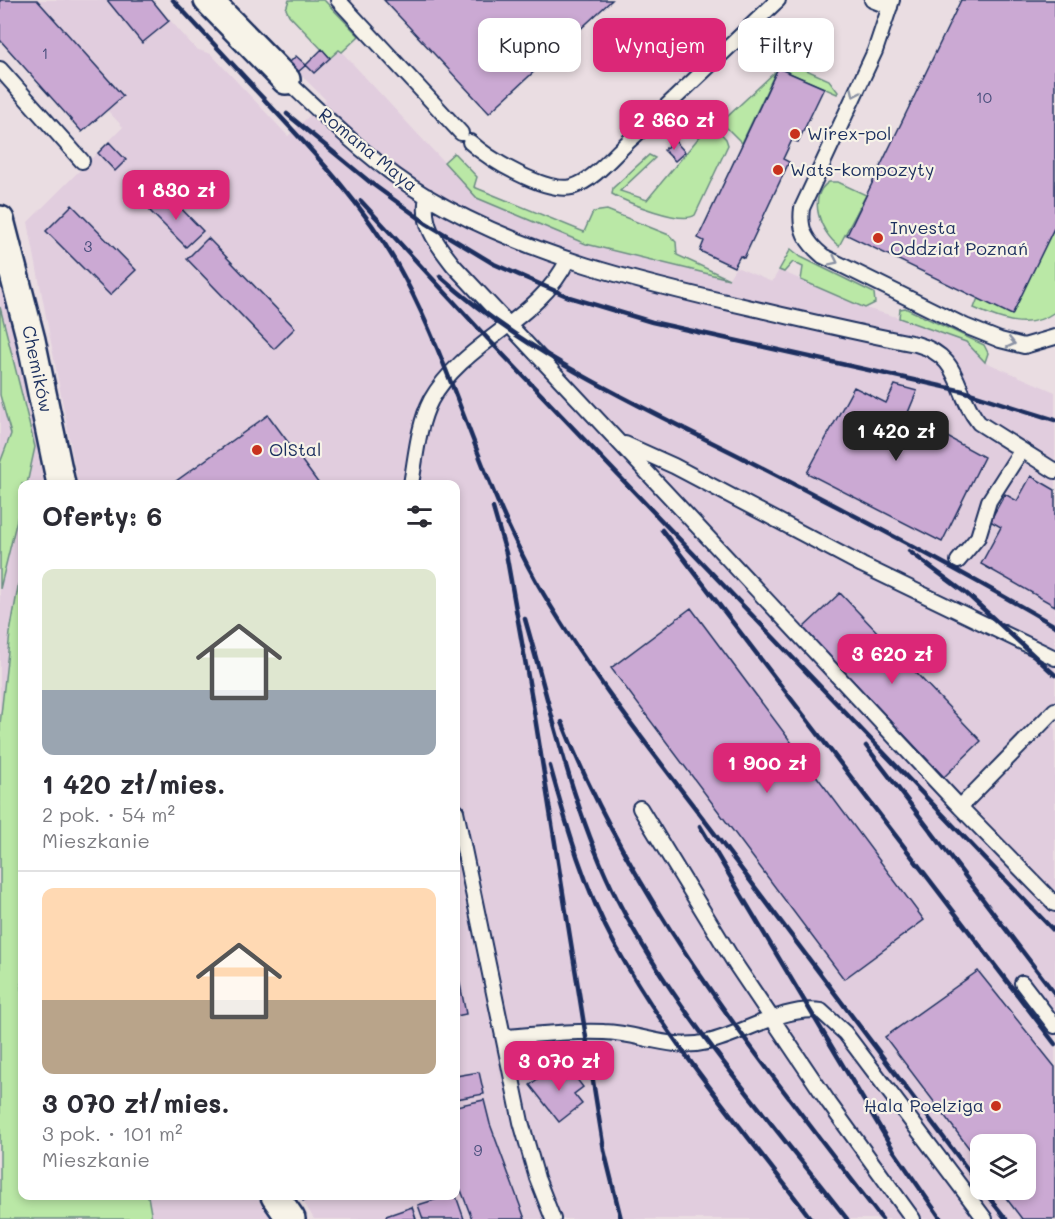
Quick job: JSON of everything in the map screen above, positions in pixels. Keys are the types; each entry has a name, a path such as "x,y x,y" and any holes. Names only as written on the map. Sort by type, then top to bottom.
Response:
{"street":[{"name":"Romana Maya","path":"215,2 286,80"},
{"name":"Chemików","path":"0,220 32,340 60,480"},
{"path":"278,1200 291,1219"}],"lane":[{"path":"338,0 466,137 493,160 540,182 557,187 579,184 646,125 778,0"},
{"path":"872,0 889,2 875,51 802,208 801,220 806,240 823,256 985,335 1024,346 1055,337"},
{"path":"0,69 82,161"},
{"name":"Romana Maya","path":"286,80 359,146 427,196 475,221 592,268 651,285 927,347 947,361 972,414 979,423 1055,471"},
{"path":"427,196 425,214 431,234 454,266 960,807 1055,904"},
{"path":"412,480 424,417 438,389 506,324 545,295 562,273 568,259"},
{"path":"620,442 674,466 862,565 1055,658"},
{"path":"958,561 978,537 989,501 1021,451"},
{"path":"960,807 1055,710"},
{"path":"640,808 773,1020 912,1219"},
{"path":"460,830 529,1153 553,1219"},
{"path":"1022,983 1055,1026"},
{"path":"504,1037 605,1032 680,1046 709,1042 797,1010 821,1011 832,1018 985,1219"}],"shaded area":[{"path":"0,0 152,0 196,49 211,54 288,136 326,100 298,72 306,65 314,73 339,49 477,198 583,243 729,278 736,267 772,282 779,270 865,308 921,324 966,342 983,361 1055,392 1055,1219 314,1219 302,1200 460,1200 460,480 77,480 28,222 123,127 107,110 82,132 0,40"},
{"path":"0,280 16,341 43,480 18,480 18,1200 259,1200 271,1219 0,1219"}],"green space":[{"path":"289,0 324,0 359,36 342,52 339,50 330,58 289,15 286,9"},
{"path":"776,72 742,143 724,125 726,118"},
{"path":"787,72 811,72 829,80 838,92 837,94"},
{"path":"711,123 726,139 728,145 695,215 679,217 667,215 641,207 612,194 613,188 649,155 655,158 620,191 647,200"},
{"path":"454,153 477,177 474,187 584,232 593,212 607,210 669,235 676,242 677,255 729,279 586,244 477,198 444,162"},
{"path":"829,182 838,182 866,195 839,246 832,240 822,224 817,205 822,188"},
{"path":"1053,231 1055,232 1055,312 1035,321 1014,322 974,308 978,298"},
{"path":"791,249 801,257 874,293 875,303 865,308 801,280 803,267 793,262 784,272 779,270"},
{"path":"0,307 35,447 28,480 18,480 18,515 0,589 0,463 11,434 0,395"},
{"path":"905,308 984,345 988,353 985,362 966,342 899,318 900,309"},
{"path":"18,587 18,1200 149,1200 152,1219 0,1219 0,724 10,633"}],"building":[{"path":"0,0 37,0 123,96 82,132 0,40"},
{"path":"107,0 152,0 169,21 142,43"},
{"path":"384,0 612,0 581,28 581,18 478,18 478,72 534,72 489,113"},
{"path":"961,0 1055,0 1055,226 1012,315 847,235"},
{"path":"322,49 330,58 314,73 306,65"},
{"path":"296,56 306,65 298,72 289,63"},
{"path":"776,72 787,72 824,88 798,142 792,140 783,159 789,162 744,258 740,256 734,267 700,251 704,241 698,238"},
{"path":"674,140 685,152 675,161 664,150"},
{"path":"109,142 126,160 115,171 98,153"},
{"path":"167,194 203,231 186,247 150,211"},
{"path":"72,205 136,270 110,295 46,231"},
{"path":"208,238 295,328 274,349 187,259"},
{"path":"895,385 917,391 907,415 984,457 942,542 807,473 854,387 886,403"},
{"name":"OlStal","path":"268,415 316,480 178,480"},
{"path":"1031,476 1055,490 1055,606 981,564 1001,527 990,521 1005,494 1017,501"},
{"path":"840,593 981,741 944,777 803,628"},
{"path":"691,608 924,920 844,979 611,668"},
{"name":"Hala Poelziga","path":"978,971 1055,1067 1055,1219 1022,1219 1008,1200 1036,1200 1036,1134 970,1134 970,1149 885,1037"},
{"path":"460,984 466,1014 460,1015"},
{"path":"566,1065 583,1087 574,1094 582,1104 559,1122 530,1085 552,1067 556,1073"},
{"path":"479,1072 484,1094 460,1098 460,1075"},
{"path":"484,1100 490,1124 525,1219 472,1219 460,1188 460,1105"},
{"path":"434,1200 457,1200 464,1219 423,1219 418,1205"},
{"path":"412,1207 416,1219 387,1219 386,1216"}],"railway":[{"path":"173,0 252,85"},
{"path":"246,80 353,199 390,252 423,316 500,507 536,581 556,615 646,744 970,1172"},
{"path":"287,114 371,183 426,223 494,264 569,297 652,322 963,391 1055,420"},
{"path":"361,201 488,339 1055,932"},
{"path":"440,276 509,330 585,377 783,478 978,582 1055,626"},
{"path":"493,508 506,553 533,705 604,1150 621,1219"},
{"path":"662,530 1055,1044"},
{"path":"909,551 967,594 1055,675"},
{"path":"525,619 576,797 588,832 617,899 666,982 724,1064 847,1219"},
{"path":"562,722 592,790 626,855 664,919 747,1042 882,1219"},
{"path":"866,746 1055,994"},
{"path":"550,766 586,880 615,945 659,1017 683,1051 811,1219"},
{"path":"700,826 894,1151 941,1219"},
{"path":"991,1200 1006,1219"}],"place":[{"name":"Wirex-pol","path":"795,134"},
{"name":"Wats-kompozyty","path":"778,170"},
{"name":"Investa Oddział Poznań","path":"878,238"},
{"name":"OlStal","path":"257,450"},
{"name":"Hala Poelziga","path":"996,1106"}]}
